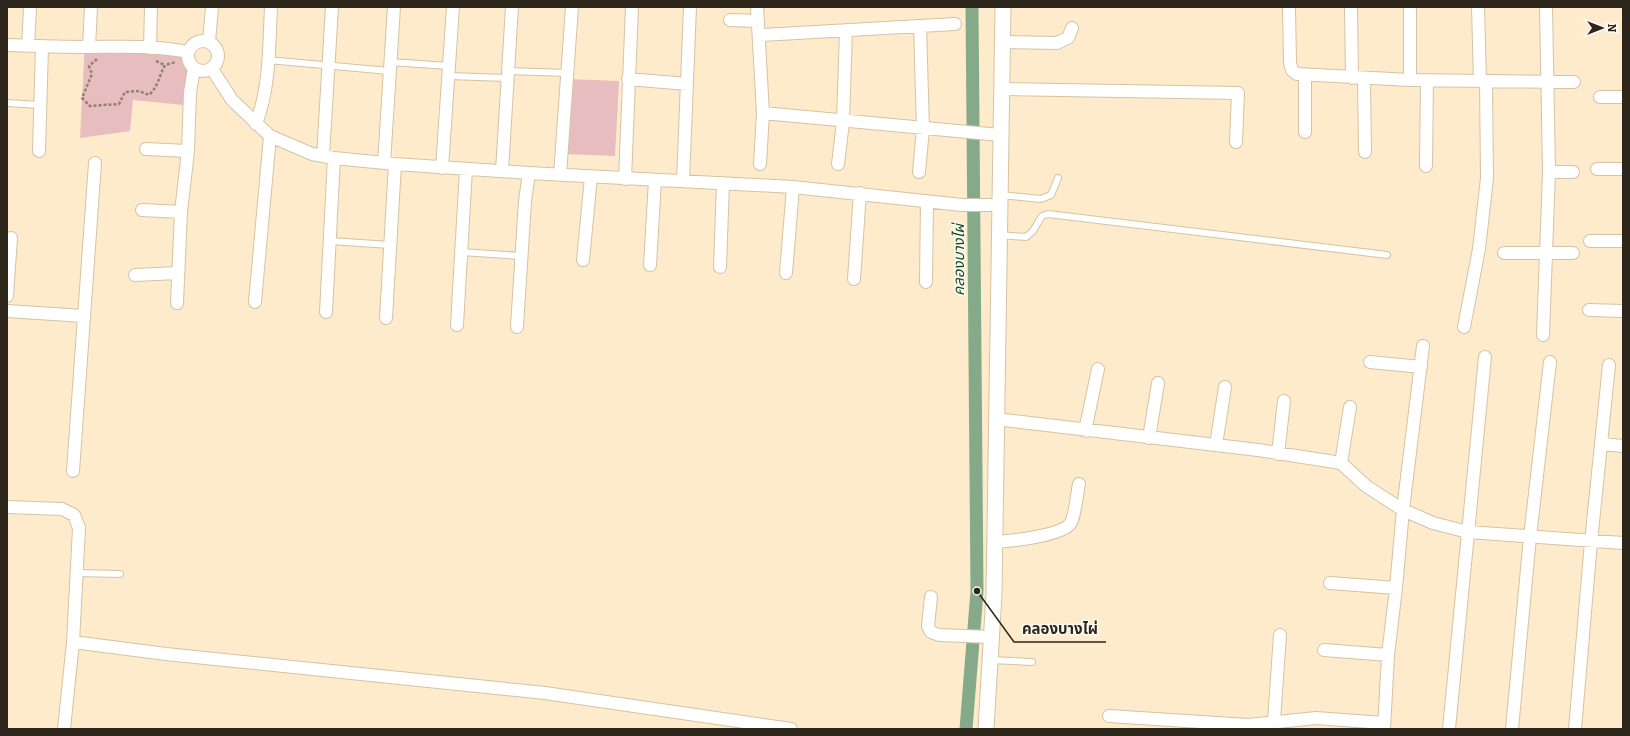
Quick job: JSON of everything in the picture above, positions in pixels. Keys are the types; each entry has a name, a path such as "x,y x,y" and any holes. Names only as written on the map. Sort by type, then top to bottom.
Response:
{"street":[{"path":"28,46 30,7"},
{"path":"89,47 91,7"},
{"path":"150,48 151,7"},
{"path":"209,42 212,7"},
{"path":"256,124 262,108 268,60 271,7"},
{"path":"326,312 330,241 329,67 332,7"},
{"path":"386,318 390,245 390,67 394,7"},
{"path":"442,168 453,7"},
{"path":"502,171 512,7"},
{"path":"560,175 572,7"},
{"path":"625,179 632,7"},
{"path":"683,182 690,7"},
{"path":"757,7 760,35 763,114 760,164"},
{"path":"986,729 990,660 987,636 995,542 998,234 993,135 1001,89 1003,7"},
{"path":"1289,7 1290,63 1292,70 1297,74 1305,76 1410,80 1574,82"},
{"path":"1351,7 1365,152"},
{"path":"1410,7 1410,80"},
{"path":"1464,327 1479,249 1486,178 1483,81 1478,7"},
{"path":"1543,335 1549,172 1546,7"},
{"path":"730,20 758,21"},
{"path":"760,35 955,24"},
{"path":"919,172 923,129 920,26"},
{"path":"1002,42 1057,43 1068,38 1072,28"},
{"path":"838,164 843,122 846,30"},
{"path":"177,303 181,212 188,151 190,60 194,43 204,40 215,46 218,58 212,69"},
{"path":"7,45 42,47 116,46 171,48 190,60 200,71 212,69"},
{"path":"39,152 42,47"},
{"path":"212,69 228,94 256,124 270,136 312,154 329,157 442,168 683,182 723,182 793,187 966,205 996,202"},
{"path":"1305,76 1305,132"},
{"path":"628,78 687,84"},
{"path":"1426,166 1427,80"},
{"path":"1001,89 1238,93 1236,142"},
{"path":"1600,97 1623,97"},
{"path":"763,114 956,133 993,135"},
{"path":"255,302 270,136"},
{"path":"146,149 188,151"},
{"path":"73,471 95,163"},
{"path":"457,325 466,169"},
{"path":"1596,169 1623,169"},
{"path":"1549,172 1573,172"},
{"path":"517,327 525,201 529,173"},
{"path":"583,260 591,177"},
{"path":"650,265 655,180"},
{"path":"720,267 723,182"},
{"path":"786,272 793,187"},
{"path":"854,279 860,193"},
{"path":"926,282 927,201"},
{"path":"142,210 181,212"},
{"path":"7,296 11,238"},
{"path":"1590,241 1623,241"},
{"path":"1504,253 1545,255 1573,253"},
{"path":"135,275 178,273"},
{"path":"1589,310 1623,311"},
{"path":"7,311 84,316"},
{"path":"1109,716 1138,724 1204,726 1248,725 1316,718 1384,726 1388,655 1403,510 1423,346"},
{"path":"1449,729 1485,357"},
{"path":"1370,362 1421,367"},
{"path":"1512,729 1530,537 1550,362"},
{"path":"1575,729 1591,542 1609,365"},
{"path":"1084,430 1098,369"},
{"path":"1149,438 1158,384"},
{"path":"1216,445 1225,387"},
{"path":"1278,454 1284,401"},
{"path":"1340,463 1350,407"},
{"path":"996,419 1258,450 1340,463 1366,486 1403,510 1433,523 1468,532 1623,544"},
{"path":"1602,444 1623,446"},
{"path":"995,542 1024,539 1062,530 1071,523 1079,484"},
{"path":"7,507 62,509 74,515 79,528 73,642 64,729"},
{"path":"1330,583 1396,588"},
{"path":"931,597 928,626 931,632 939,635 987,636"},
{"path":"1268,724 1280,635"},
{"path":"73,642 166,654 545,693 791,729"},
{"path":"1324,650 1388,655"}],"lane":[{"path":"268,60 321,64 329,67 390,67 507,75 568,73"},
{"path":"7,103 40,105"},
{"path":"996,202 1041,198 1051,195 1058,178"},
{"path":"998,234 1026,237 1033,231 1042,216 1048,214 1387,255"},
{"path":"330,241 390,245"},
{"path":"461,252 521,256"},
{"path":"77,573 120,574"},
{"path":"990,660 1032,662"}],"path":[{"path":"100,57 89,66 92,74 82,98 90,106 120,104 124,92 140,92 149,95 156,89 158,77 165,65 190,60"}],"shaded area":[{"path":"85,42 174,46 188,61 184,105 133,100 130,131 80,138"},
{"path":"567,79 619,81 615,156 564,154"}],"waterway":[{"name":"คลองบางไผ่","path":"966,729 977,591 972,7"}],"place":[{"name":"คลองบางไผ่","path":"977,591"}]}
